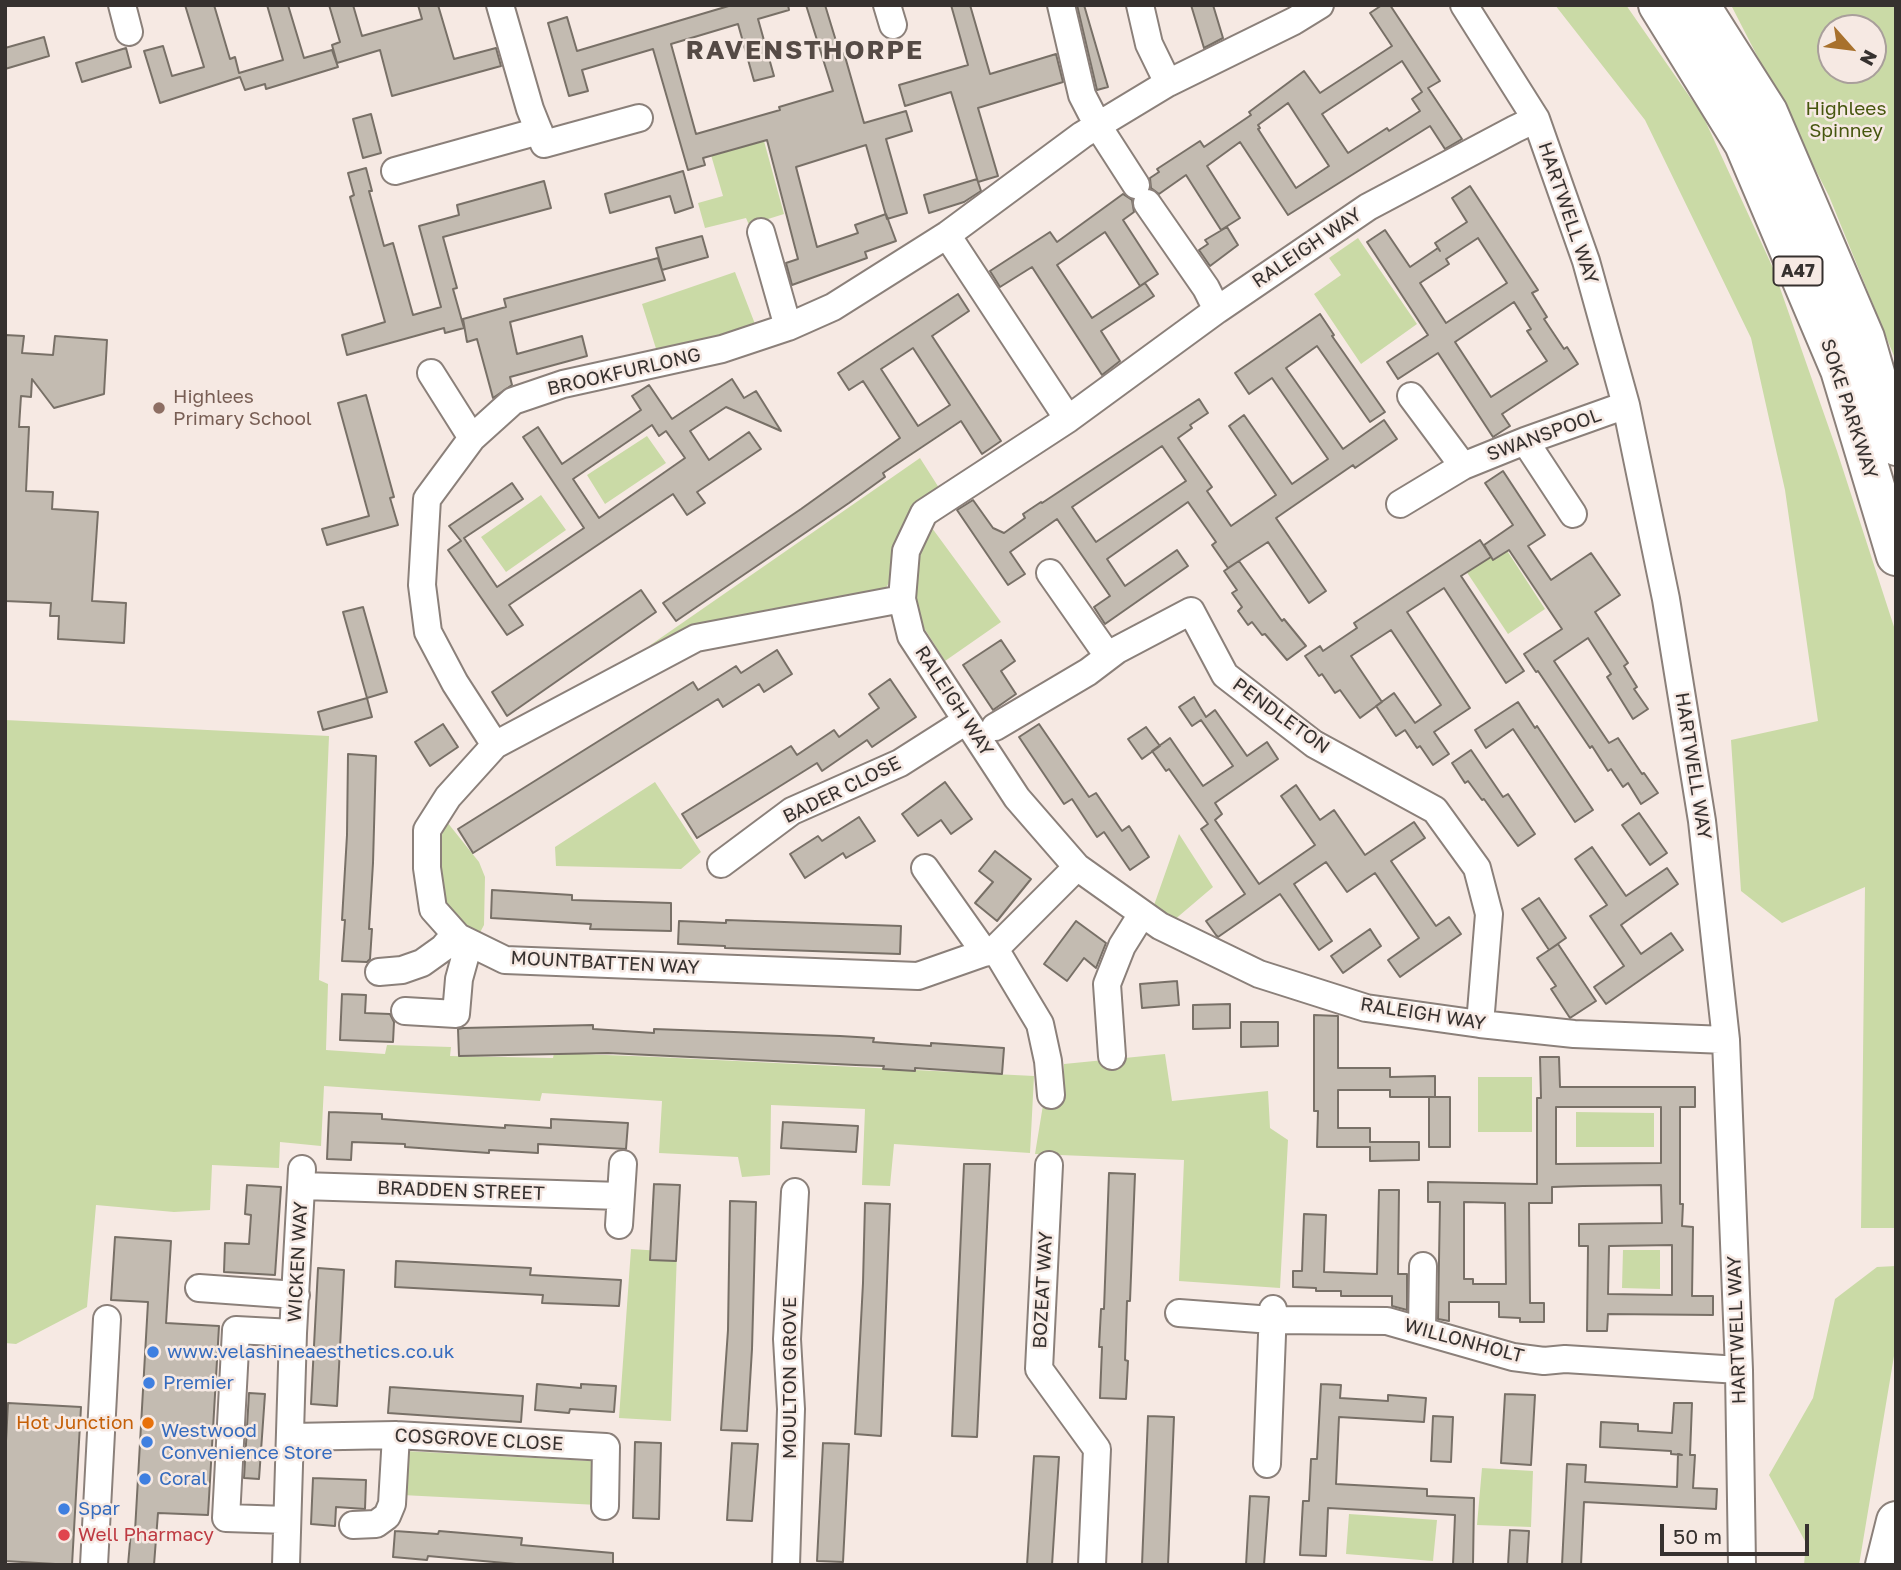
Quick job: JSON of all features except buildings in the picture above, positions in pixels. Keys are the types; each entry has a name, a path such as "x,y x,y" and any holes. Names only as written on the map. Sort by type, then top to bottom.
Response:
{"highway":[{"name":"SOKE PARKWAY","path":"1658,5 1744,144 1840,370 1896,556"},
{"name":"SOKE PARKWAY","path":"1700,5 1768,112 1865,338 1896,446"},
{"path":"1885,1565 1896,1521"}],"street":[{"path":"104,5 122,5 129,32"},
{"path":"500,5 530,109 544,144 639,118"},
{"path":"1061,5 1090,130 1141,194 1206,288 1217,310"},
{"path":"1140,5 1149,44 1168,83"},
{"name":"BROOKFURLONG","path":"495,746 455,683 428,632 422,585 427,499 472,438 513,401 564,384 722,349 788,327 833,307 947,235 1090,130 1168,83 1294,21 1320,5"},
{"name":"HARTWELL WAY","path":"1464,5 1536,120 1586,261 1626,405 1666,599 1702,821 1727,1040 1739,1370 1742,1565"},
{"name":"RALEIGH WAY","path":"1536,120 1515,128 1368,207 1217,310 1068,419 924,513 906,551 902,599 911,636 1017,798 1077,867 1160,926 1259,974 1366,1008 1574,1034 1727,1040"},
{"path":"395,172 540,131"},
{"path":"761,232 788,327"},
{"path":"947,235 1068,419"},
{"path":"430,373 472,438"},
{"path":"1411,396 1463,466"},
{"name":"SWANSPOOL","path":"1400,504 1463,466 1626,405"},
{"path":"1525,441 1573,514"},
{"path":"1050,573 1108,656"},
{"name":"MOUNTBATTEN WAY","path":"902,599 696,638 495,746 448,797 427,830 427,868 433,909 462,938 505,960 918,976 990,951 1077,867"},
{"name":"PENDLETON","path":"995,727 1088,672 1108,656 1191,611 1225,675 1314,744 1435,810 1477,868 1489,914 1480,1024"},
{"name":"BADER CLOSE","path":"721,864 792,811 900,763 966,721"},
{"path":"925,868 990,951 1040,1024 1048,1060 1051,1095"},
{"path":"1112,1056 1107,984 1122,946 1142,914"},
{"path":"379,972 402,970 422,963 462,938"},
{"path":"405,1012 457,1014 462,938"},
{"path":"619,1226 623,1164"},
{"name":"BOZEAT WAY","path":"1049,1165 1038,1369 1097,1449 1092,1565"},
{"name":"BRADDEN STREET","path":"302,1177 620,1196"},
{"name":"WICKEN WAY","path":"286,1565 293,1333 302,1177"},
{"name":"MOULTON GROVE","path":"786,1565 791,1409 788,1339 795,1192"},
{"path":"1422,1330 1423,1266"},
{"path":"199,1288 296,1295"},
{"name":"WILLONHOLT","path":"1179,1313 1273,1314 1387,1321 1513,1357 1544,1361 1564,1359 1739,1370"},
{"path":"1267,1464 1273,1314"},
{"path":"94,1565 107,1319"},
{"path":"287,1520 226,1518 236,1330 293,1333"},
{"path":"353,1525 376,1524 387,1516 392,1504 397,1435"},
{"name":"COSGROVE CLOSE","path":"291,1437 397,1435 606,1447 605,1506"}],"green space":[{"path":"1555,5 1626,5 1703,116 1773,268 1837,451 1896,633 1896,1228 1861,1228 1865,887 1782,923 1741,891 1731,740 1818,721 1785,490 1751,338 1645,120"},
{"name":"Highlees Spinney","path":"1731,5 1896,5 1896,361 1829,196"},
{"path":"764,141 784,214 749,225 746,218 705,228 698,203 723,196 711,155"},
{"path":"1358,238 1417,324 1361,364 1314,294 1341,275 1329,258"},
{"path":"735,272 755,324 740,337 658,355 642,304"},
{"path":"647,436 666,463 605,504 587,475"},
{"path":"920,458 941,491 897,552 890,581 884,591 843,600 770,609 720,621 649,646"},
{"path":"541,495 566,530 506,572 481,537"},
{"path":"932,528 1001,622 945,661 922,625 912,594 913,564 928,529"},
{"path":"1504,546 1545,609 1508,634 1466,571"},
{"path":"5,720 329,736 319,980 328,984 326,1050 385,1054 387,1045 451,1047 450,1056 553,1058 554,1053 1034,1076 1030,1153 894,1144 890,1186 862,1185 865,1109 771,1105 770,1175 742,1177 738,1157 659,1153 662,1101 542,1093 540,1101 324,1086 321,1146 280,1142 279,1168 212,1165 210,1210 174,1212 96,1205 87,1307 16,1344 5,1343"},
{"path":"655,782 701,852 681,869 556,866 555,847"},
{"path":"447,822 479,862 485,877 484,925 476,940 461,931 437,890 439,841"},
{"path":"1179,834 1213,887 1173,921 1153,908"},
{"path":"1165,1054 1172,1101 1268,1091 1270,1128 1288,1140 1280,1288 1179,1281 1184,1160 1035,1154 1043,1105 1064,1103 1064,1064"},
{"path":"1478,1077 1532,1077 1532,1132 1478,1132"},
{"path":"1576,1112 1654,1113 1654,1147 1576,1147"},
{"path":"631,1249 677,1252 671,1421 619,1418"},
{"path":"1623,1250 1660,1250 1660,1289 1622,1288"},
{"path":"1896,1266 1896,1344 1859,1565 1804,1565 1806,1543 1769,1475 1813,1398 1835,1299 1877,1267"},
{"path":"405,1451 591,1461 600,1468 598,1505 402,1495"},
{"path":"1482,1468 1533,1471 1531,1527 1477,1525"},
{"path":"1349,1514 1437,1520 1433,1561 1346,1554"}],"place":[{"name":"Highlees Primary School","path":"159,408"},
{"name":"www.velashineaesthetics.co.uk","path":"153,1352"},
{"name":"Premier","path":"149,1383"},
{"name":"Hot Junction","path":"148,1423"},
{"name":"Westwood Convenience Store","path":"147,1442"},
{"name":"Coral","path":"145,1479"},
{"name":"Spar","path":"64,1509"},
{"name":"Well Pharmacy","path":"64,1535"}],"district":[{"name":"RAVENSTHORPE","path":"805,51"}]}
